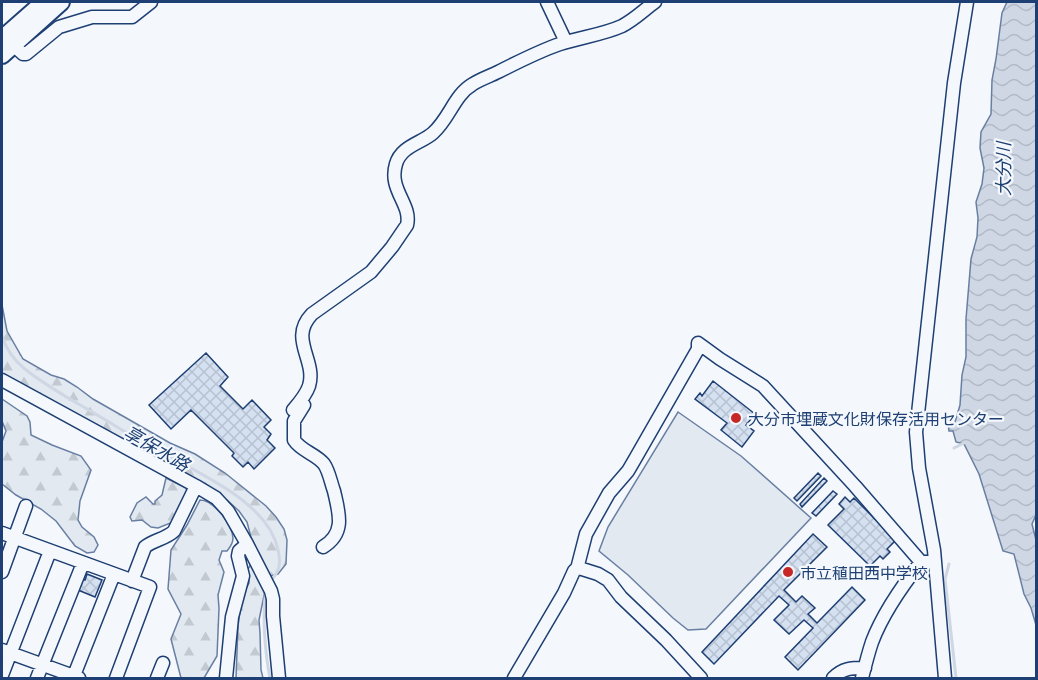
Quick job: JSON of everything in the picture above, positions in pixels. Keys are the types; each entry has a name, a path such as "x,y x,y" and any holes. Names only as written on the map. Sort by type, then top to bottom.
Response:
{"highway":[{"path":"5,46 44,2"},
{"path":"5,46 62,2"}],"street":[{"path":"5,46 26,54 59,27 92,17 132,17 151,2"},
{"path":"547,2 566,42"},
{"path":"293,410 308,390 311,375 303,344 302,333 306,321 312,314 371,272 407,225 407,213 394,181 398,158 412,145 435,132 458,98 473,84 527,57 566,42 619,27 655,2"},
{"path":"945,678 933,542 916,444 954,83 967,2"},
{"path":"514,678 578,567 586,534 609,493 628,471 698,348 698,343 763,386 921,562 935,562"},
{"path":"310,369 314,377 313,394 294,421 293,436 296,443 325,466 339,510 338,529 323,547"},
{"path":"2,380 196,486 219,501 247,544 271,591 279,678"},
{"path":"132,581 145,547 174,531 196,486"},
{"path":"2,572 26,506"},
{"path":"2,533 150,587 116,678"},
{"path":"226,678 232,617 243,576 238,556 247,544"},
{"path":"2,675 6,652 50,551"},
{"path":"833,678 845,670 864,673 872,642 893,601 921,562"},
{"path":"36,678 83,563"},
{"path":"578,567 608,580 621,597 666,640 701,678"},
{"path":"6,652 75,678 114,574"},
{"path":"157,678 162,663"}],"green space":[{"path":"2,305 7,331 23,359 51,375 64,379 93,399 170,443 195,454 225,473 266,506 284,529 287,540 286,564 278,574 271,576 265,569 247,522 227,500 2,375"},
{"path":"2,399 27,416 31,435 81,456 91,470 80,501 78,520 82,527 94,537 98,545 94,552 87,553 75,546 56,521 2,484 2,442 6,431 2,421"},
{"path":"678,412 741,456 811,518 706,629 688,630 599,551 608,527"},
{"path":"166,478 186,488 188,494 173,522 158,528 151,527 142,520 132,521 130,517 137,503 146,497 155,504 155,501 162,495"},
{"path":"200,500 211,504 221,514 232,533 233,540 227,551 222,551 219,560 224,572 218,595 217,656 204,678 181,678 171,639 181,614 168,589 171,550"},
{"path":"251,564 266,586 259,620 263,678 236,678 238,626 242,596 249,583 248,569"}],"water":[{"name":"大分川","path":"1007,2 1036,2 1036,515 1032,524 1036,540 1036,625 1024,594 1014,554 1003,551 979,474 964,444 956,442 953,431 949,431 948,424 955,422 960,405 966,357 966,319 971,259 977,237 976,202 984,168 980,148 981,132 991,114 992,80 1002,13"}],"building":[{"path":"206,353 228,377 220,386 243,409 252,400 271,420 264,427 271,434 267,440 275,448 254,469 248,462 243,467 232,456 234,453 191,410 171,429 149,405"},
{"name":"大分市埋蔵文化財保存活用センター","path":"713,381 755,414 746,425 754,431 742,447 721,430 727,423 695,399 700,393 702,396"},
{"path":"818,473 821,476 797,501 794,498"},
{"path":"824,478 827,481 802,507 800,504"},
{"path":"833,491 837,494 816,516 812,513"},
{"path":"845,497 850,502 854,498 896,540 887,549 890,552 883,559 880,556 870,566 828,525 844,509 839,504"},
{"path":"813,534 827,547 784,590 796,602 802,596 815,608 808,614 817,623 852,587 865,600 798,670 785,657 813,628 804,620 789,634 774,620 789,605 779,596 714,664 702,652"},
{"path":"87,574 102,580 95,597 78,590 82,579 85,580"}],"waterway":[{"name":"享保水路","path":"2,336 14,358 37,378 142,442 201,473 242,500 271,531 278,550 278,570 271,580"},
{"path":"954,448 966,442"},
{"path":"949,564 945,579 956,678"},
{"name":"享保水路","path":"266,591 265,634 270,678"}],"place":[{"name":"大分市埋蔵文化財保存活用センター","path":"736,418"},
{"name":"市立稙田西中学校","path":"788,572"}]}
